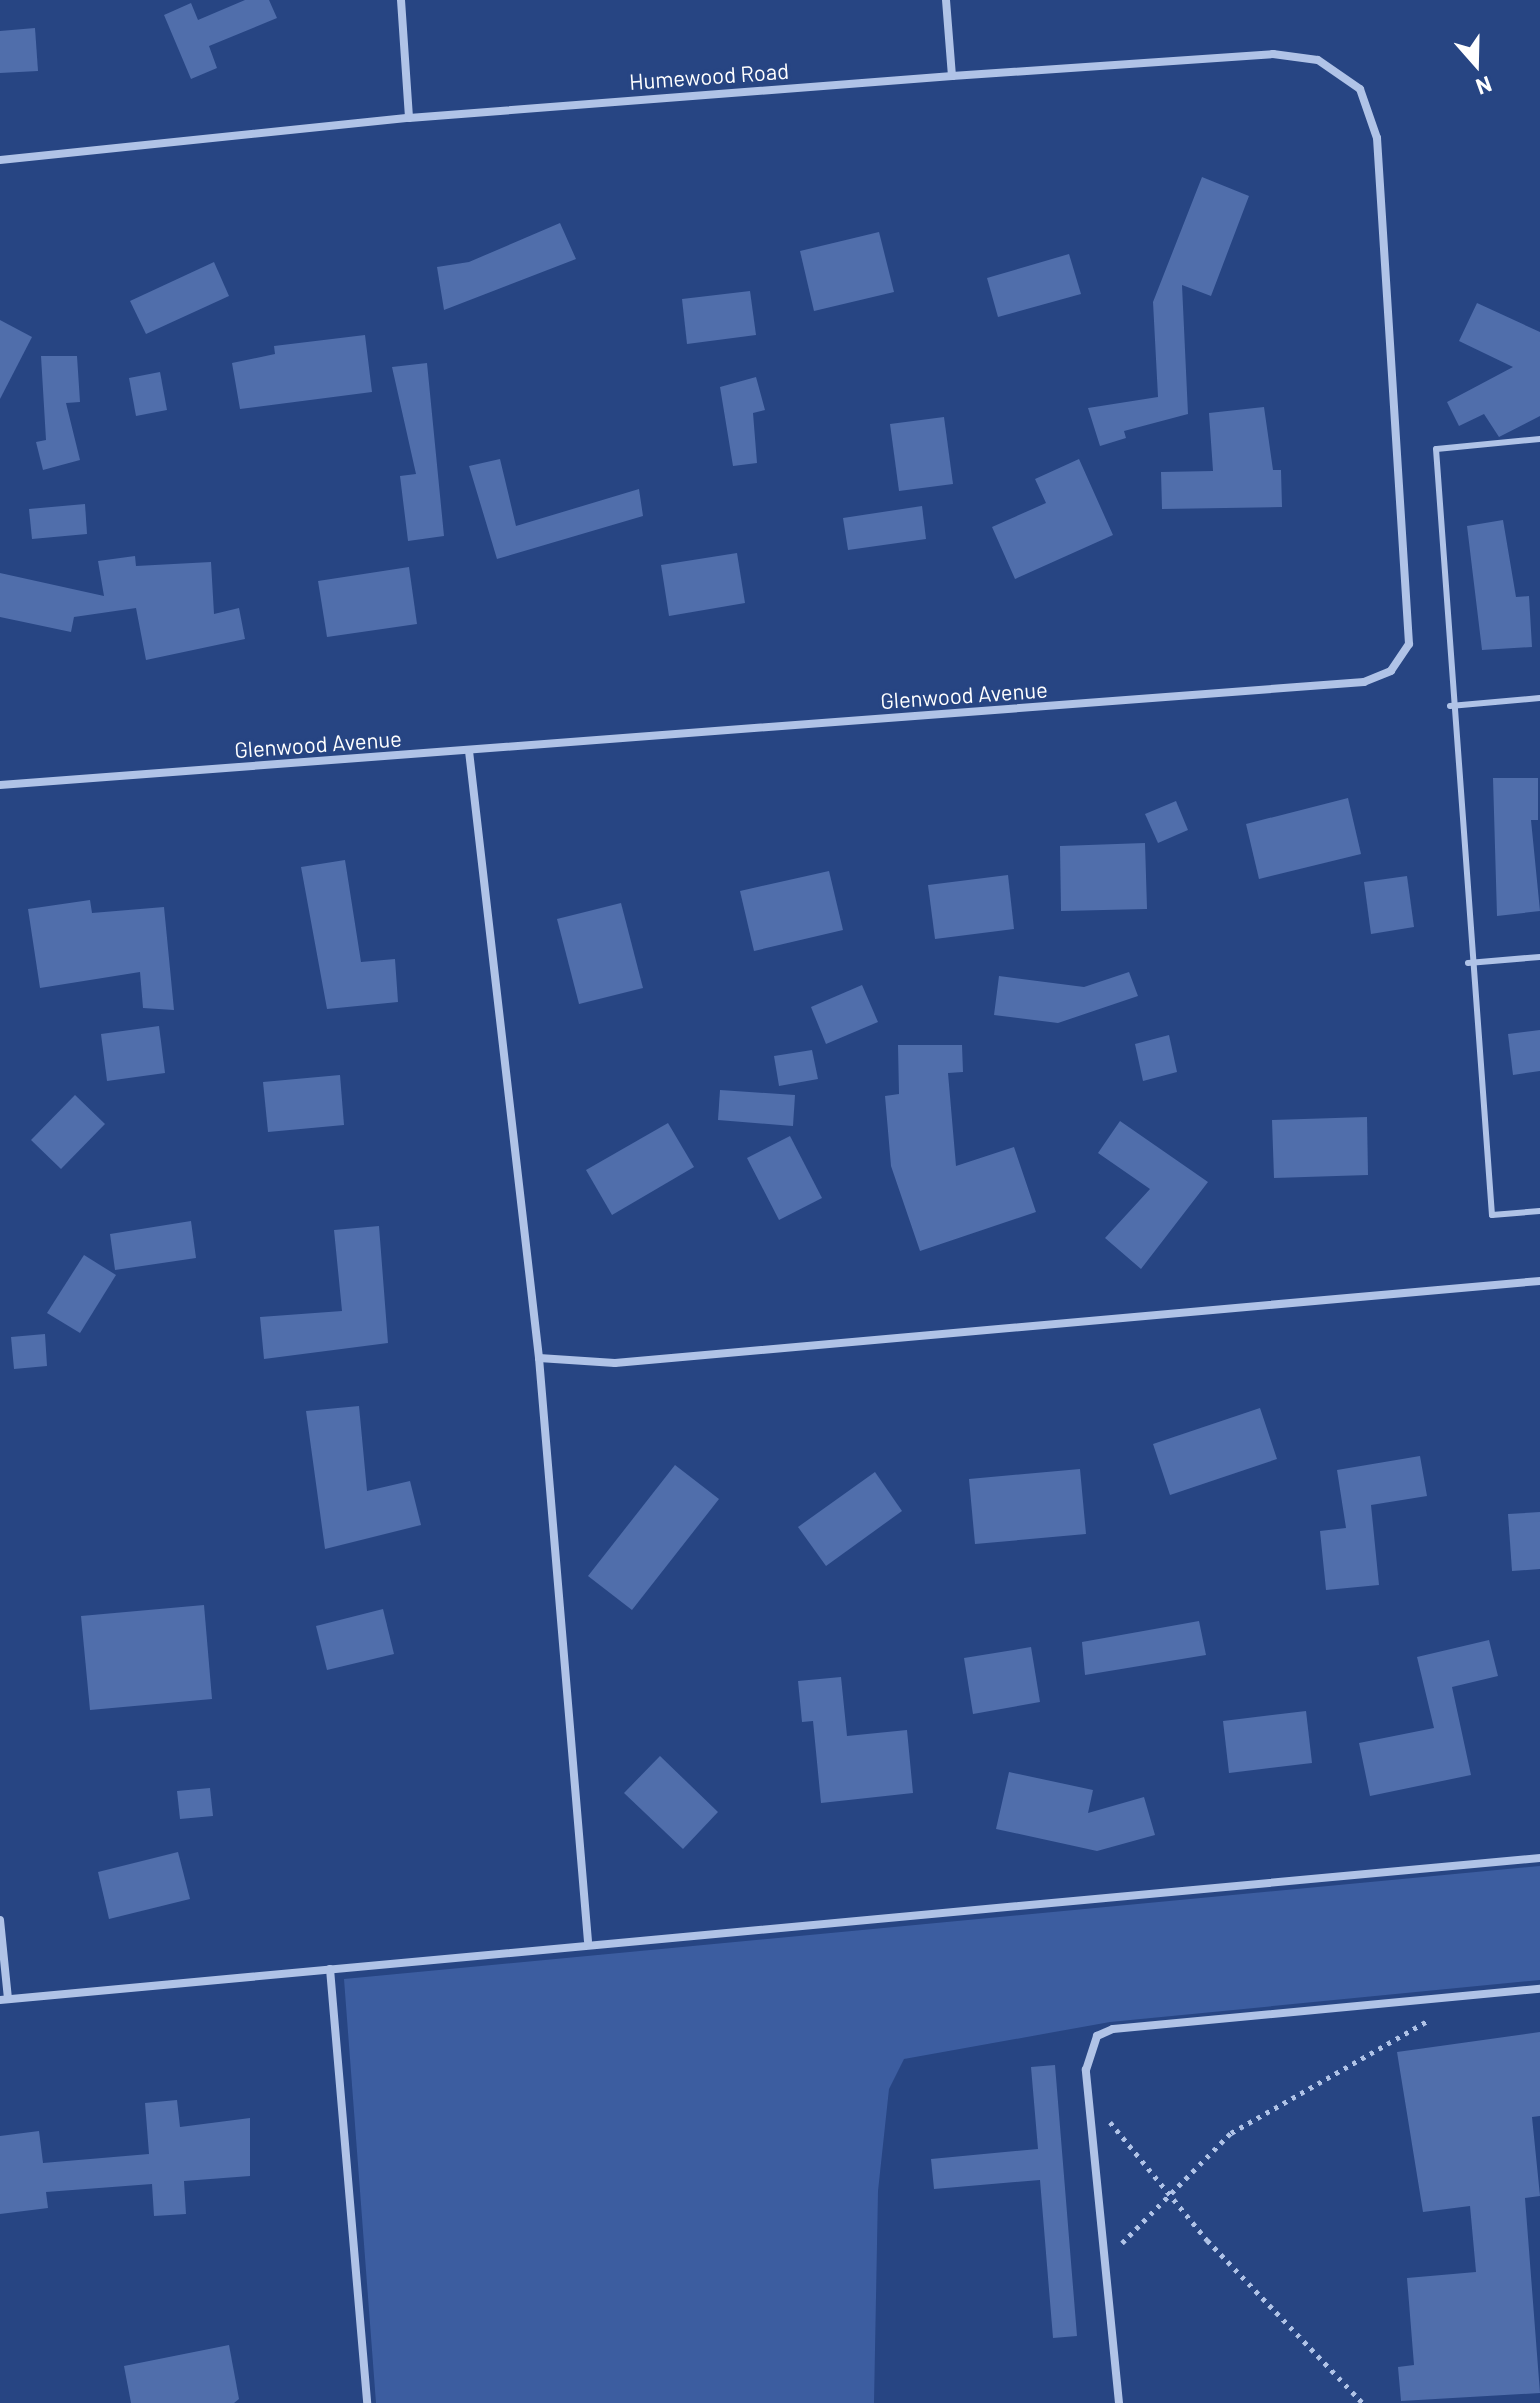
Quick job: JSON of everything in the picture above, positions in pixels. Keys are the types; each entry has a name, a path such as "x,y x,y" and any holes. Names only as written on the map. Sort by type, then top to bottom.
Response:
{"street":[{"path":"401,0 409,118"},
{"path":"946,0 952,76"},
{"name":"Humewood Road","path":"0,160 409,118 1273,54 1318,60 1360,89 1377,138"},
{"name":"Glenwood Avenue","path":"0,785 1364,682 1391,671 1409,644 1377,138"},
{"path":"469,751 539,1358 588,1941"},
{"path":"539,1358 615,1363 1540,1281"},
{"path":"0,1920 4,2000 588,1941 1540,1858"},
{"path":"330,1969 367,2403"},
{"path":"1119,2403 1089,2102 1088,2050 1113,2029 1540,1989"}],"lane":[{"path":"1540,439 1436,449 1468,963 1492,1215 1540,1211"},
{"path":"1450,706 1540,698"},
{"path":"1468,963 1540,957"}],"path":[{"path":"1105,2266 1133,2229 1170,2197 1231,2133 1437,2017 1459,1996"},
{"path":"1089,2102 1170,2197 1363,2403"}],"shaded area":[{"path":"1540,1866 1540,1980 1110,2022 904,2059 889,2089 878,2191 874,2403 376,2403 344,1979"}],"building":[{"path":"245,0 269,0 277,18 209,46 217,68 191,79 164,15 191,3 198,20"},
{"path":"35,28 38,71 0,73 0,31"},
{"path":"1202,177 1249,196 1211,296 1182,285 1188,414 1124,431 1126,438 1100,446 1088,408 1158,397 1153,302"},
{"path":"560,223 576,259 444,310 437,267 469,262"},
{"path":"879,232 894,292 814,311 800,251"},
{"path":"1069,254 1081,294 998,317 987,278"},
{"path":"214,262 229,296 146,334 130,301"},
{"path":"750,291 756,335 687,344 682,299"},
{"path":"1477,303 1540,332 1540,416 1499,437 1484,414 1459,426 1447,402 1513,367 1459,341"},
{"path":"0,320 32,337 0,399"},
{"path":"365,335 372,392 240,409 232,363 275,354 274,346"},
{"path":"41,356 77,356 80,402 66,403 80,460 43,470 36,442 46,440"},
{"path":"427,363 444,536 408,541 400,476 416,474 392,367"},
{"path":"160,372 167,410 136,416 129,378"},
{"path":"756,377 765,410 753,413 757,463 733,466 720,387"},
{"path":"1264,407 1273,470 1281,470 1282,507 1162,509 1161,472 1213,471 1209,413"},
{"path":"944,417 953,484 899,491 890,424"},
{"path":"500,459 516,526 639,489 643,516 497,559 469,466"},
{"path":"1079,459 1113,535 1015,579 992,527 1046,503 1035,479"},
{"path":"85,504 87,534 32,539 29,509"},
{"path":"922,506 926,539 848,550 843,518"},
{"path":"1503,520 1516,597 1529,596 1532,647 1482,650 1467,526"},
{"path":"737,553 745,603 669,616 661,565"},
{"path":"135,556 136,566 211,562 214,614 239,608 245,639 146,660 136,608 74,617 71,632 0,617 0,573 104,596 98,561"},
{"path":"409,567 417,624 327,637 318,581"},
{"path":"1493,778 1538,778 1538,820 1531,820 1540,911 1497,916"},
{"path":"1348,798 1361,854 1259,879 1246,824"},
{"path":"1176,801 1188,830 1158,843 1145,814"},
{"path":"1145,843 1147,909 1061,911 1060,846"},
{"path":"345,860 361,962 395,959 398,1002 327,1009 301,867"},
{"path":"829,871 843,930 754,951 740,891"},
{"path":"1008,875 1014,929 935,939 928,885"},
{"path":"1407,876 1414,927 1371,934 1364,882"},
{"path":"90,900 92,913 164,907 174,1010 143,1008 140,972 40,988 28,909"},
{"path":"621,903 643,988 579,1004 557,919"},
{"path":"1129,972 1138,996 1058,1023 994,1015 999,976 1084,987"},
{"path":"862,985 878,1022 826,1044 811,1007"},
{"path":"159,1026 165,1073 107,1081 101,1034"},
{"path":"1540,1030 1540,1071 1513,1075 1508,1034"},
{"path":"1169,1035 1177,1072 1143,1081 1135,1044"},
{"path":"898,1045 962,1045 963,1072 948,1073 956,1166 1014,1147 1036,1212 920,1251 891,1166 885,1096 899,1094"},
{"path":"812,1050 818,1079 779,1086 774,1056"},
{"path":"340,1075 344,1125 268,1132 263,1082"},
{"path":"720,1090 795,1095 793,1126 718,1120"},
{"path":"75,1095 105,1124 61,1169 31,1140"},
{"path":"1367,1117 1368,1175 1274,1178 1272,1120"},
{"path":"1120,1121 1208,1182 1141,1269 1105,1238 1150,1189 1098,1153"},
{"path":"668,1123 694,1167 612,1215 586,1170"},
{"path":"790,1136 822,1198 779,1220 747,1158"},
{"path":"191,1221 196,1258 115,1270 110,1234"},
{"path":"379,1226 388,1343 264,1359 260,1317 342,1311 334,1230"},
{"path":"84,1255 116,1275 80,1333 47,1313"},
{"path":"45,1334 47,1366 14,1369 11,1337"},
{"path":"359,1406 367,1491 410,1481 421,1525 325,1549 306,1411"},
{"path":"1260,1408 1277,1459 1170,1495 1153,1444"},
{"path":"1420,1456 1427,1496 1371,1505 1379,1585 1326,1590 1320,1531 1346,1528 1337,1470"},
{"path":"675,1465 719,1499 632,1610 588,1576"},
{"path":"1080,1469 1086,1534 975,1544 969,1479"},
{"path":"875,1472 902,1511 826,1566 798,1527"},
{"path":"1540,1512 1540,1569 1512,1571 1508,1514"},
{"path":"204,1605 212,1699 90,1710 81,1616"},
{"path":"383,1609 394,1654 327,1670 316,1626"},
{"path":"1199,1621 1206,1655 1085,1675 1082,1642"},
{"path":"1489,1640 1498,1676 1452,1687 1471,1775 1370,1796 1359,1743 1434,1728 1417,1657"},
{"path":"1031,1647 1040,1702 973,1714 964,1658"},
{"path":"841,1677 847,1736 907,1730 913,1793 821,1803 813,1721 802,1722 798,1681"},
{"path":"1306,1711 1312,1763 1229,1773 1223,1721"},
{"path":"660,1756 718,1812 683,1849 624,1793"},
{"path":"1009,1772 1093,1790 1088,1813 1144,1797 1155,1835 1097,1851 996,1829"},
{"path":"210,1788 213,1816 180,1819 177,1791"},
{"path":"178,1852 190,1899 109,1919 98,1872"},
{"path":"1540,2032 1540,2116 1532,2117 1540,2196 1525,2198 1540,2393 1401,2401 1398,2367 1414,2365 1407,2278 1476,2272 1470,2206 1423,2212 1397,2052"},
{"path":"1055,2065 1077,2336 1053,2338 1040,2180 934,2189 931,2159 1038,2149 1031,2067"},
{"path":"177,2100 180,2127 250,2118 250,2176 184,2181 186,2214 154,2216 152,2184 46,2192 48,2208 0,2214 0,2136 39,2131 43,2163 149,2154 145,2103"},
{"path":"229,2345 239,2399 234,2403 131,2403 124,2366"}]}
